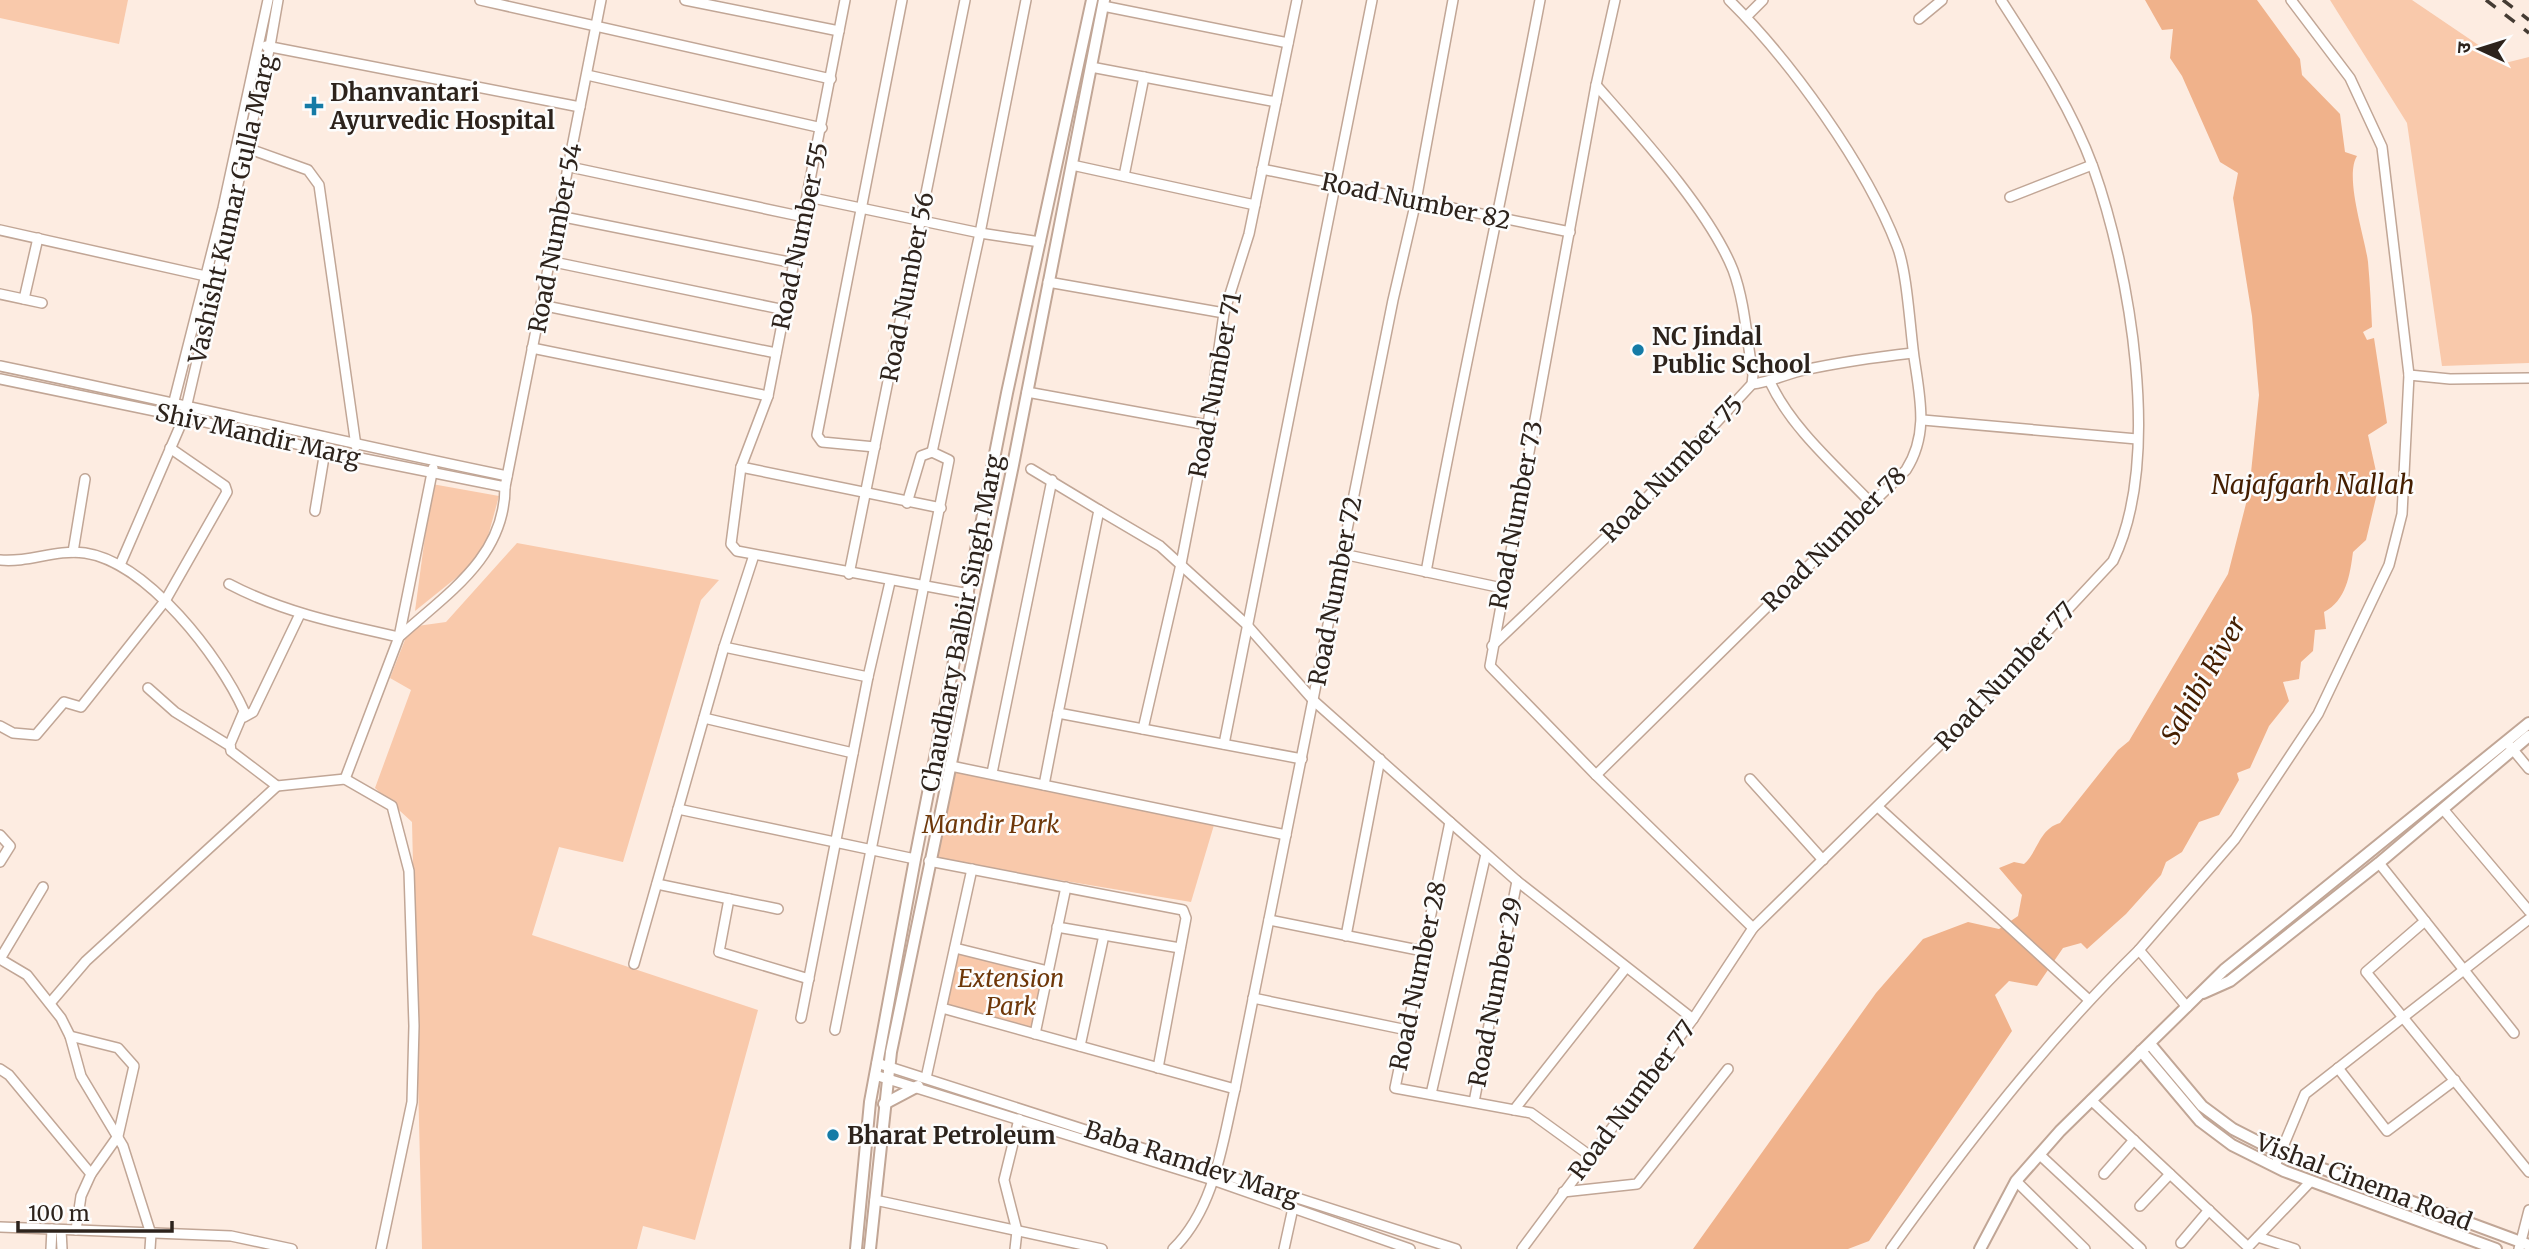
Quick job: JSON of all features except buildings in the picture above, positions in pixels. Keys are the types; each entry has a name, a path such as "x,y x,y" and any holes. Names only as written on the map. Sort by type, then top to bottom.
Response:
{"street":[{"name":"Vashisht Kumar Gulla Marg","path":"120,565 187,405 268,0"},
{"name":"Vashisht Kumar Gulla Marg","path":"171,414 247,149 278,0"},
{"path":"480,0 831,79"},
{"name":"Road Number 54","path":"507,476 601,0"},
{"path":"685,0 839,31"},
{"name":"Road Number 55","path":"754,555 737,551 731,544 741,467 768,396 845,0"},
{"path":"875,447 822,442 817,439 902,0"},
{"name":"Road Number 56","path":"849,574 965,0"},
{"path":"932,452 980,233 1026,0"},
{"name":"Road Number 71","path":"1143,729 1181,564 1208,425 1224,313 1255,205 1297,0"},
{"path":"1224,744 1372,0"},
{"name":"Road Number 72","path":"1173,1249 1199,1217 1215,1175 1235,1089 1393,300 1416,201 1453,0"},
{"path":"1426,572 1455,412 1498,218 1540,0"},
{"name":"Road Number 73","path":"1615,0 1596,85 1489,661 1492,670 1753,928"},
{"name":"Road Number 78","path":"1596,775 1906,471 1914,457 1923,420 1898,248 1865,181 1832,126 1746,17 1728,0"},
{"path":"1746,17 1763,0"},
{"path":"1919,19 1942,0"},
{"name":"Road Number 77","path":"1522,1249 1589,1155 1693,1019 1753,928 1958,727 2113,561 2124,538 2130,512 2137,439 2132,320 2108,214 2092,165 2046,70 2001,0"},
{"path":"1891,1249 1973,1136 2089,1000 2139,950 2235,839 2318,714 2389,565 2402,514 2409,375 2382,147 2350,78 2291,0"},
{"path":"1100,2 1288,43"},
{"name":"Chaudhary Balbir Singh Marg","path":"856,1249 874,1075 883,1064 950,766 1072,164 1091,67 1100,2"},
{"name":"Chaudhary Balbir Singh Marg","path":"870,1249 886,1078 883,1064 915,859 1007,393 1040,242 1100,2"},
{"path":"258,44 580,107"},
{"path":"1091,67 1276,102"},
{"path":"587,75 822,128"},
{"path":"1124,176 1144,77"},
{"name":"Road Number 75","path":"1492,646 1640,505 1752,384 1753,375 1734,273 1723,247 1643,139 1596,85"},
{"path":"247,149 309,170 319,185 356,446"},
{"path":"1072,164 1255,205"},
{"path":"2010,197 2092,165"},
{"path":"570,167 804,217"},
{"name":"Road Number 82","path":"1262,169 1570,232"},
{"path":"808,197 980,233 1040,242"},
{"path":"559,216 794,263"},
{"path":"0,230 212,277"},
{"path":"24,299 38,238"},
{"path":"550,261 785,310"},
{"path":"1048,282 1224,313"},
{"path":"0,294 42,303"},
{"path":"541,305 776,353"},
{"path":"532,348 768,396"},
{"path":"1752,384 1770,382 1782,375 1848,361 1913,353"},
{"path":"0,366 187,405 356,446 507,476 505,499 489,550 399,637"},
{"path":"2409,375 2450,379 2529,378"},
{"name":"Shiv Mandir Marg","path":"0,379 184,416 325,451 505,487"},
{"path":"1770,382 1777,397 1809,437 1872,504"},
{"path":"1027,393 1208,425"},
{"path":"1923,420 2137,439"},
{"path":"0,726 13,733 36,736 61,704 67,701 79,707 84,705 165,601 227,492 225,486 170,448"},
{"path":"315,511 325,451"},
{"path":"908,503 920,458 932,452"},
{"path":"835,1030 941,508 948,460 932,452"},
{"path":"345,779 399,637 435,461"},
{"path":"741,467 941,508"},
{"path":"1031,469 1160,546 1246,624 1314,701 1486,854 1625,969 1693,1019"},
{"path":"73,552 85,479"},
{"path":"992,774 1052,480"},
{"path":"1044,785 1099,510"},
{"path":"0,560 23,560 51,552 97,555 120,565 165,601 225,675 244,709 244,717 230,746"},
{"path":"1343,554 1503,588"},
{"path":"634,964 724,647 754,555 890,582 969,594"},
{"path":"801,1018 868,677 890,582"},
{"path":"229,584 262,602 300,614 399,637"},
{"path":"244,717 253,712 300,614"},
{"path":"724,647 868,677"},
{"path":"148,688 175,712 230,746 231,751 278,786"},
{"path":"1058,713 1302,758"},
{"path":"704,718 853,753"},
{"path":"2203,993 2230,981 2379,863 2443,808 2510,745 2529,723"},
{"path":"1980,1249 2016,1181 2091,1100 2224,970 2510,745 2529,736"},
{"path":"2510,745 2529,769"},
{"path":"1346,936 1380,759"},
{"path":"950,766 1286,835"},
{"path":"51,1002 86,961 278,786 345,779 392,806 409,872 414,1026 412,1102 381,1249"},
{"path":"1750,779 1823,860"},
{"path":"1878,807 1948,868 2089,1000"},
{"path":"2443,808 2529,911"},
{"path":"678,809 915,859"},
{"name":"Road Number 28","path":"1450,822 1395,1087 1531,1113 1589,1155"},
{"path":"0,835 9,846 0,862"},
{"path":"1431,1094 1486,854"},
{"path":"929,861 1179,907 1186,918 1158,1068"},
{"path":"2379,863 2514,1033"},
{"path":"884,1104 922,1082 942,1008 972,869"},
{"name":"Road Number 29","path":"1474,1102 1517,881"},
{"path":"657,884 778,909"},
{"path":"43,887 0,959 27,975 51,1002 70,1036 81,1076 118,1136 151,1234 150,1249"},
{"path":"1035,1034 1066,887"},
{"path":"729,899 719,952 809,979"},
{"path":"2275,1166 2305,1094 2529,919"},
{"path":"1269,920 1423,951"},
{"path":"2425,921 2366,972 2529,1172"},
{"path":"1057,927 1180,948"},
{"path":"1080,1046 1104,935"},
{"path":"955,947 1048,971"},
{"path":"2139,950 2187,1007"},
{"path":"1514,1110 1625,969"},
{"path":"1253,998 1407,1030"},
{"path":"942,1008 1235,1089"},
{"path":"70,1036 118,1048 134,1066 118,1136 91,1174 81,1196 76,1230"},
{"name":"Vishal Cinema Road","path":"2145,1048 2202,1106 2233,1129 2280,1153 2523,1246"},
{"name":"Vishal Cinema Road","path":"2145,1048 2200,1121 2232,1145 2311,1181 2496,1249"},
{"name":"Baba Ramdev Marg","path":"883,1064 1019,1119 1215,1175 1293,1208 1410,1249"},
{"path":"2338,1068 2387,1131 2455,1080"},
{"path":"0,1069 9,1075 91,1174"},
{"path":"1563,1192 1637,1184 1728,1069"},
{"name":"Baba Ramdev Marg","path":"874,1075 922,1082 1455,1249"},
{"path":"2091,1100 2248,1248 2311,1181"},
{"path":"1014,1249 1017,1231 1003,1180 1019,1119"},
{"path":"2104,1174 2134,1140"},
{"path":"2040,1155 2141,1249"},
{"path":"2140,1206 2170,1174"},
{"path":"2016,1181 2085,1249"},
{"path":"875,1200 1102,1249"},
{"path":"1284,1249 1293,1208"},
{"path":"2181,1243 2209,1210"},
{"path":"2523,1246 2529,1210"},
{"path":"0,1227 231,1236 286,1248"},
{"path":"51,1249 57,1229"},
{"path":"57,1229 62,1249"},
{"path":"2258,1237 2295,1249"}],"green space":[{"path":"0,0 128,0 119,44 0,18"},
{"path":"2330,0 2412,0 2505,63 2529,57 2529,363 2442,366 2407,123"},
{"path":"432,484 499,496 484,551 472,565 415,611"},
{"path":"517,543 719,580 701,600 623,862 559,847 532,935 758,1010 695,1240 643,1226 637,1249 422,1249 412,822 375,788 411,690 390,678 410,627 446,622"},
{"name":"Mandir Park","path":"953,769 1214,825 1191,902 933,859"},
{"name":"Extension Park","path":"955,948 1048,971 1032,1029 946,1006"}],"water":[{"name":"Najafgarh Nallah","path":"2145,0 2257,0 2300,59 2302,75 2340,114 2345,152 2357,156 2353,178 2354,192 2368,262 2372,327 2363,332 2367,340 2374,338 2387,423 2368,435 2379,485 2366,540 2353,552 2342,594 2324,612 2326,629 2315,630 2313,651 2301,662 2299,679 2283,682 2289,701 2269,726 2250,768 2237,773 2239,780 2219,815 2199,822 2182,852 2166,862 2161,875 2126,914 2087,949 2081,943 2063,948 2037,986 2009,981 1995,995 2012,1031 1869,1241 1848,1249 1693,1249 1876,993 1923,939 1968,922 1999,929 2018,916 2022,895 1999,868 2014,862 2024,864 2047,830 2060,823 2118,750 2129,741 2228,574 2249,492 2259,395 2252,316 2233,198 2238,173 2220,162 2182,76 2170,58 2173,29 2162,30"}],"railway":[{"path":"2486,0 2529,33"},
{"path":"2503,0 2529,20"}],"place":[{"name":"Dhanvantari Ayurvedic Hospital","path":"314,106"},
{"name":"NC Jindal Public School","path":"1638,350"},
{"name":"Bharat Petroleum","path":"833,1135"}],"water label":[{"name":"Sahibi River","path":"2203,680"}]}
